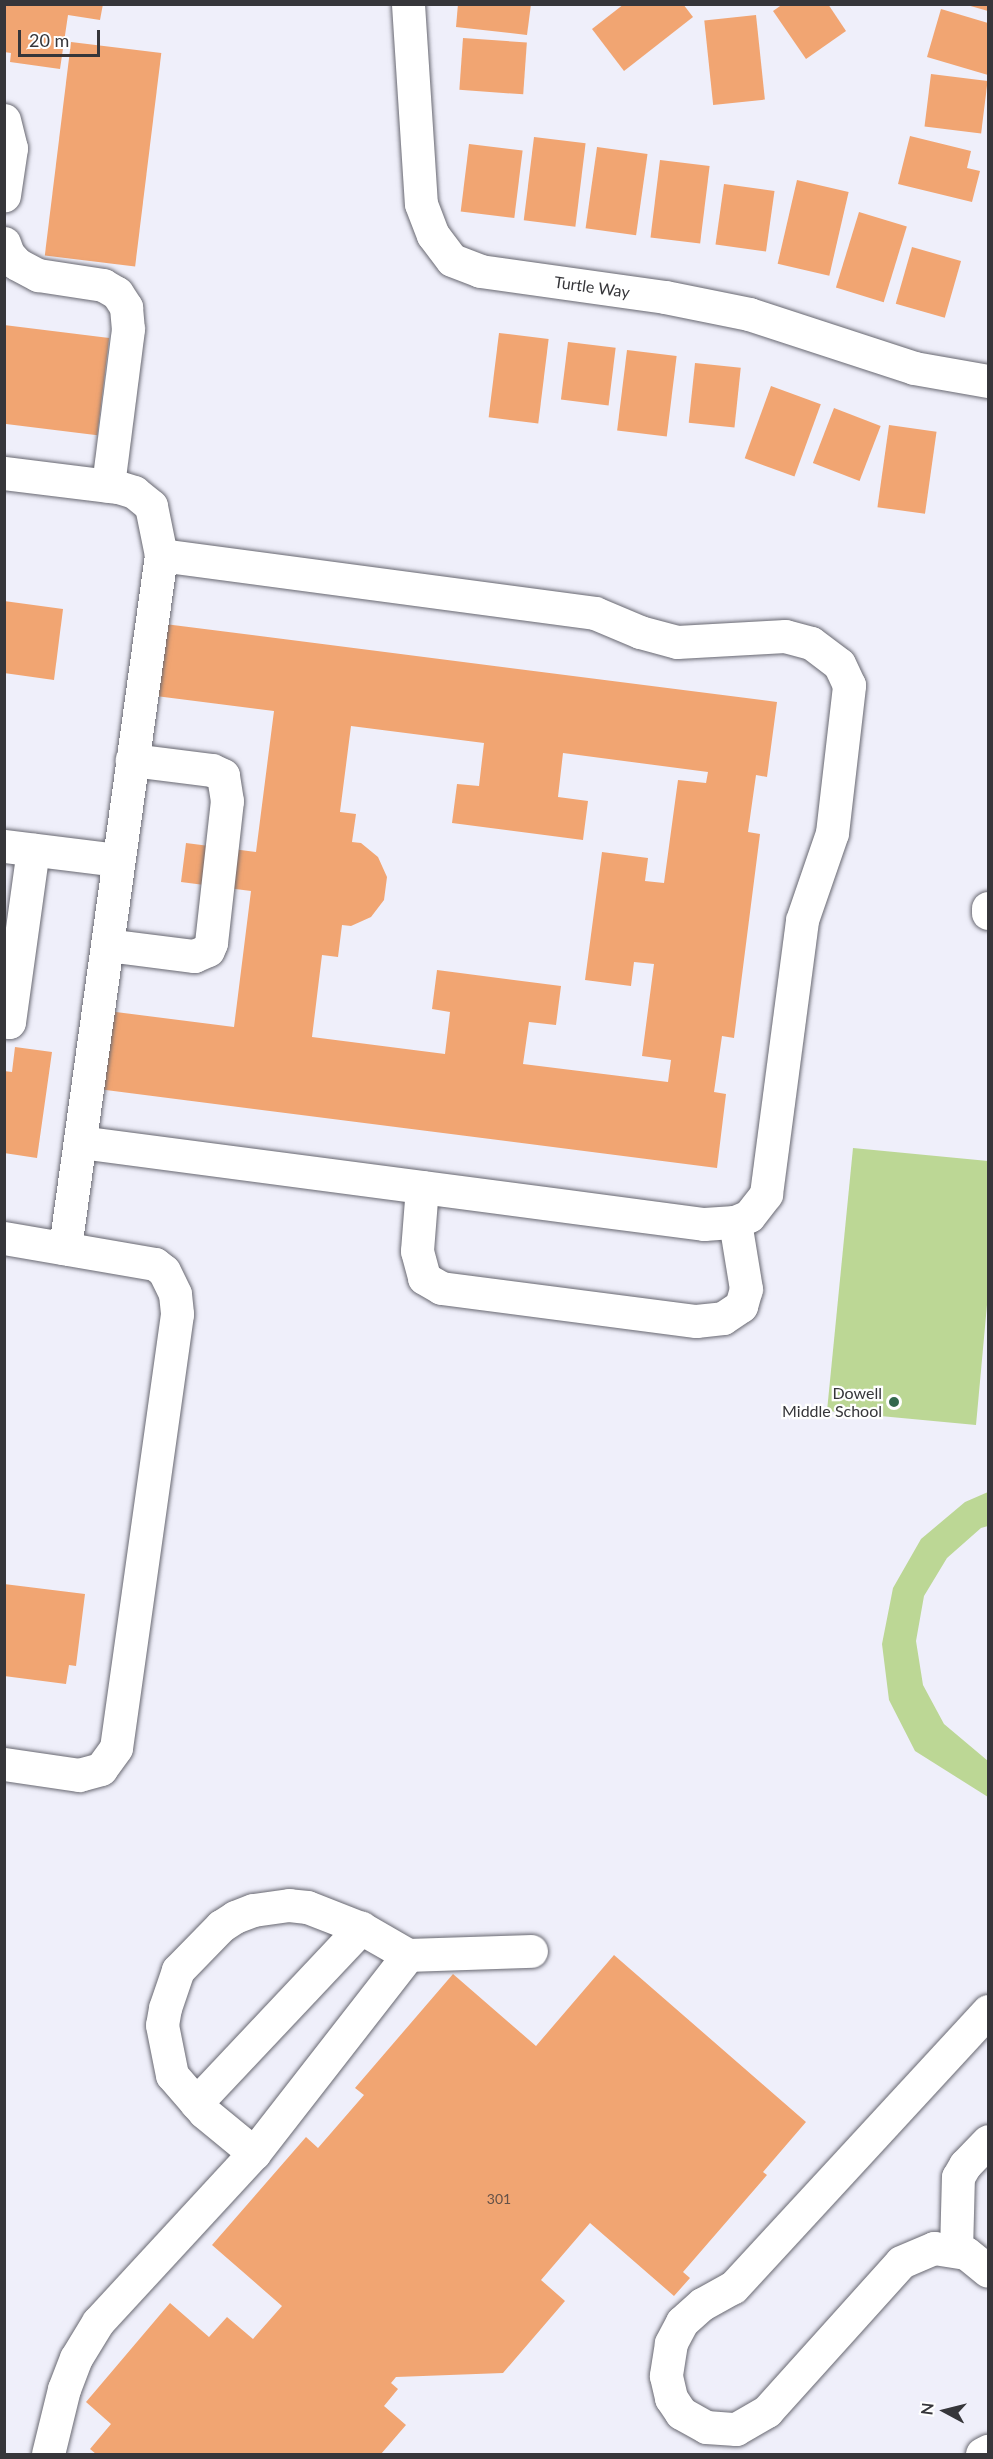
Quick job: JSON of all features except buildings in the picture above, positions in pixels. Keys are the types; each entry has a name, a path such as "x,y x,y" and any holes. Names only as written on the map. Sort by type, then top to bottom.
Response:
{"street":[{"name":"Turtle Way","path":"408,4 421,204 433,235 452,260 480,271 665,297 749,314 914,368 988,381"},
{"path":"4,120 10,148 4,195"},
{"path":"4,243 8,254 16,264 38,275 104,285 117,293 126,307 128,329 108,486"},
{"path":"4,473 108,486 134,492 151,506 161,555 65,1248"},
{"path":"80,1142 704,1224 735,1222 749,1216 766,1194 800,928 832,833 850,694 846,675 839,664 811,643 785,636 677,642 640,632 595,613 161,555"},
{"path":"107,945 194,956 208,950 211,943 227,801 224,775 212,770 132,760"},
{"path":"4,1021 9,1022 19,848 118,860"},
{"path":"988,908 988,913"},
{"path":"422,1187 417,1251 424,1278 441,1288 696,1321 723,1318 741,1306 746,1289 735,1222"},
{"path":"4,1238 156,1264 164,1271 175,1294 177,1314 116,1748 110,1760 92,1773 79,1775 4,1764"},
{"path":"254,2153 196,2103 172,2074 162,2025 178,1970 221,1926 235,1917 253,1911 289,1905 307,1907 361,1928 408,1955 531,1951"},
{"path":"196,2103 361,1928"},
{"path":"48,2454 64,2389 76,2358 98,2322 254,2153 408,1955"},
{"path":"979,2262 934,2248 901,2262 767,2411 736,2429 706,2427 681,2413 671,2398 666,2376 671,2343 682,2322 702,2304 733,2287 988,2012"},
{"path":"979,2262 958,2177 965,2165 988,2141"},
{"path":"982,2454 988,2451"}],"green space":[{"path":"853,1148 988,1161 988,1294 976,1425 827,1411"},
{"path":"988,1492 988,1526 981,1528 947,1558 924,1596 916,1641 923,1685 944,1724 988,1761 988,1797 915,1751 889,1700 882,1644 893,1588 921,1539 965,1502"}],"place":[{"name":"Dowell Middle School","path":"894,1402"}]}
